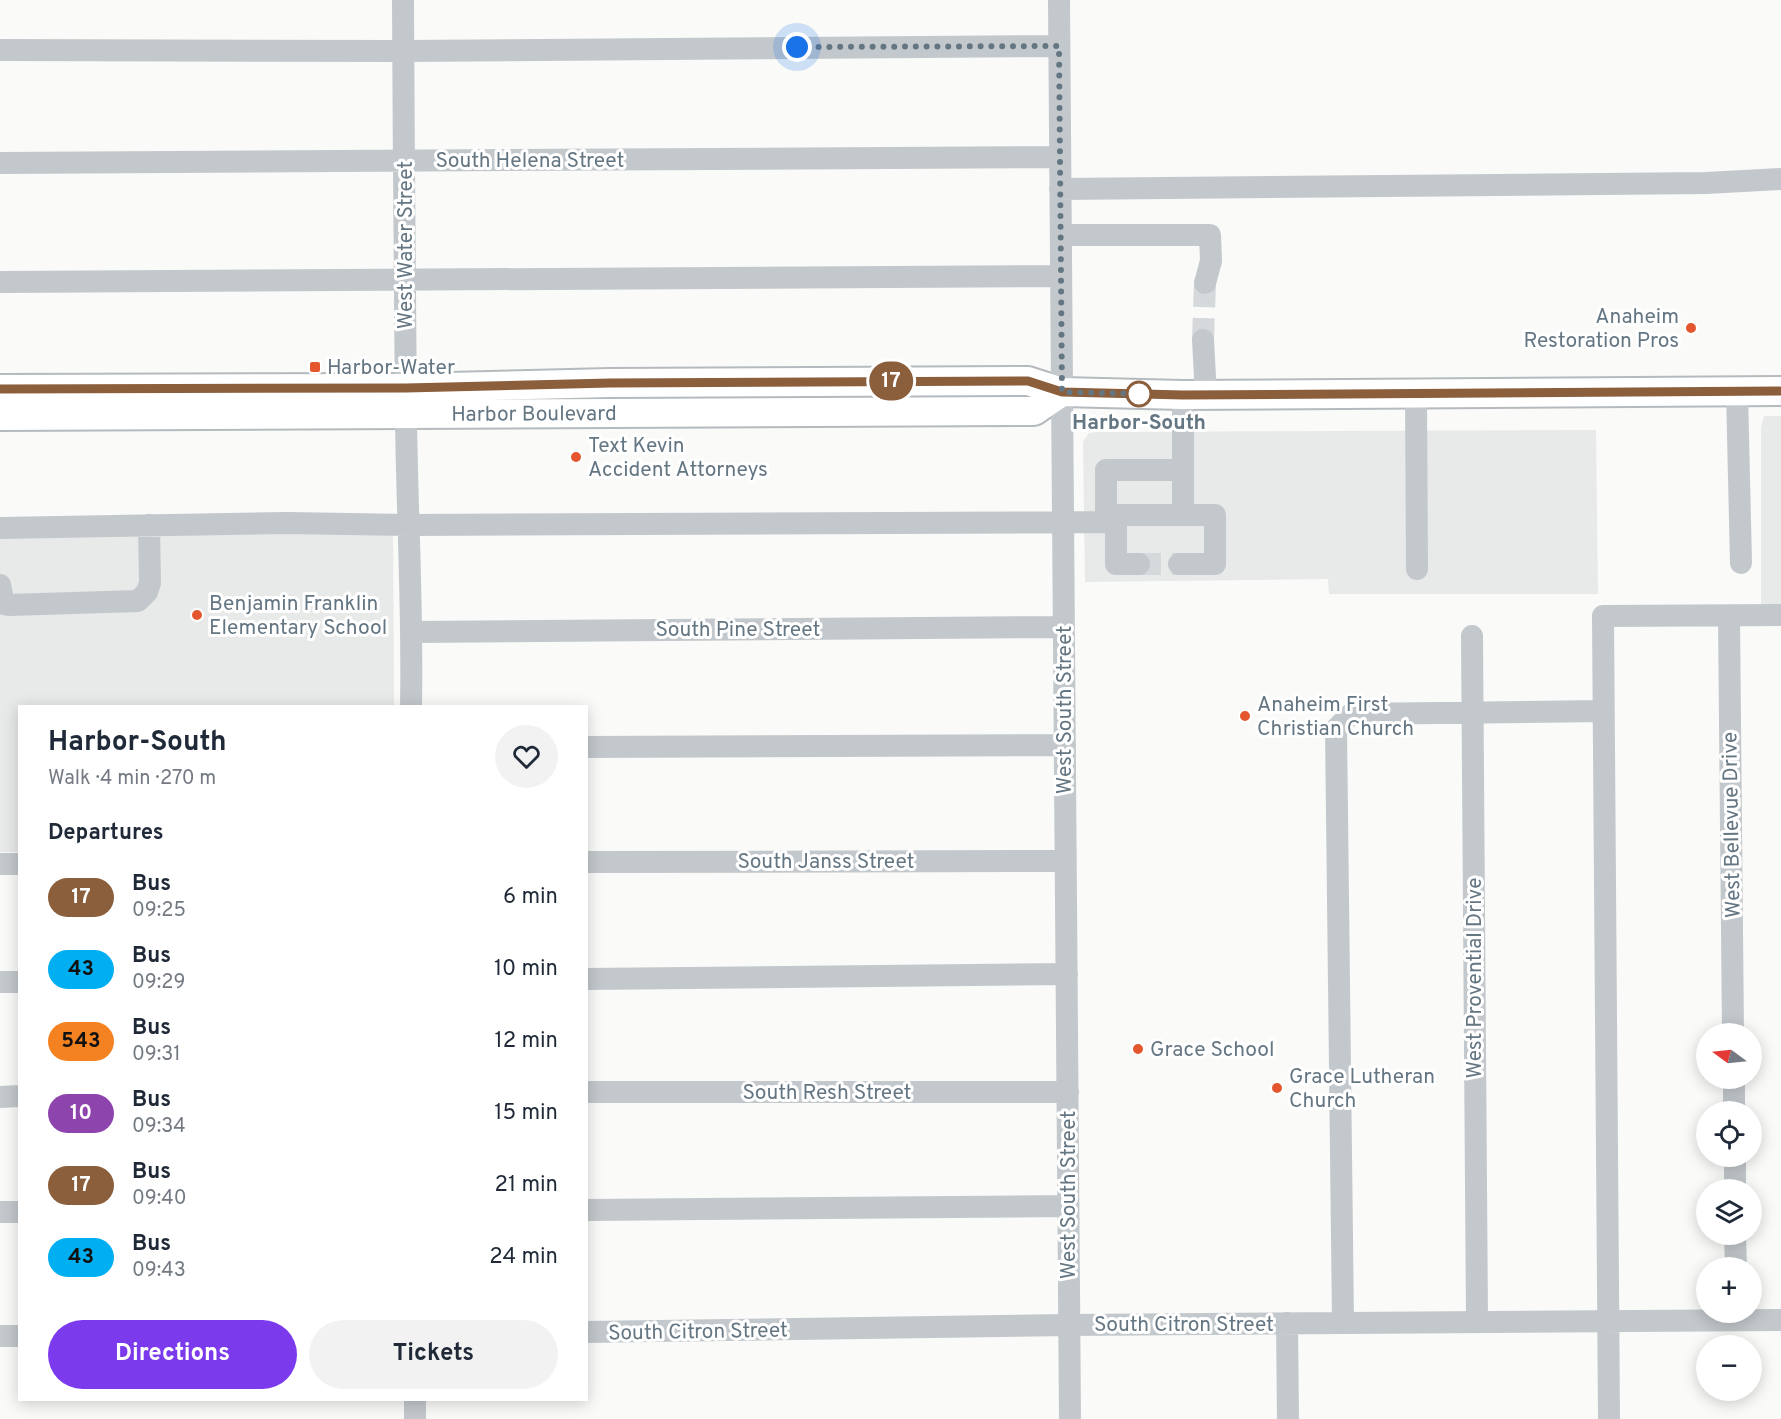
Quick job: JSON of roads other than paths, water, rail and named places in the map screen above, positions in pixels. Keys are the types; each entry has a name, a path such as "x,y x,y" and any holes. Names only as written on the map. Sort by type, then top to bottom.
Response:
{"main road":[{"name":"Harbor Boulevard","path":"0,416 406,401 610,383 1028,381 1062,392 1194,395 1781,391"},
{"name":"Harbor Boulevard","path":"0,389 406,401"}],"street":[{"name":"West Water Street","path":"403,0 406,401 413,632 411,705"},
{"name":"West South Street","path":"1059,0 1070,1419"},
{"path":"0,50 404,51 1059,46"},
{"name":"South Helena Street","path":"0,163 1060,157"},
{"path":"1060,189 1706,183 1781,179"},
{"path":"1061,235 1210,235 1211,261 1204,283"},
{"path":"0,282 1061,276"},
{"path":"1183,515 1183,470 1203,340"},
{"path":"1737,392 1741,563"},
{"path":"1416,394 1417,569"},
{"path":"1139,564 1116,564 1106,470 1183,470"},
{"path":"0,528 288,523 408,525 1063,523 1106,522 1111,515"},
{"path":"1111,515 1215,515 1215,564 1179,564"},
{"path":"0,585 3,604 9,605 138,601 147,592 150,583 149,525"},
{"path":"1609,1419 1603,616 1781,615"},
{"name":"West Bellevue Drive","path":"1729,616 1733,1023"},
{"name":"South Pine Street","path":"413,632 1064,627"},
{"name":"West Provential Drive","path":"1472,636 1477,1321"},
{"path":"1343,1323 1336,729 1351,714 1603,711"},
{"path":"588,747 1065,745"},
{"name":"South Janss Street","path":"588,862 1065,861"},
{"path":"0,864 18,864"},
{"path":"588,979 1067,974"},
{"path":"0,982 18,982"},
{"name":"South Resh Street","path":"588,1092 1068,1092"},
{"path":"0,1096 18,1096"},
{"path":"588,1210 1068,1206"},
{"path":"0,1212 18,1212"},
{"name":"South Citron Street","path":"588,1332 1608,1321 1696,1318"},
{"name":"South Citron Street","path":"1762,1318 1781,1320"},
{"path":"1287,1323 1288,1419"},
{"path":"0,1336 18,1336"},
{"path":"415,1401 416,1419"}],"tunnel":[{"path":"1203,340 1205,283"},
{"path":"1139,564 1179,564"}],"place":[{"name":"Anaheim Restoration Pros","path":"1691,328"},
{"name":"Harbor-Water","path":"315,367"},
{"name":"Harbor-South","path":"1139,394"},
{"name":"Text Kevin Accident Attorneys","path":"576,457"},
{"name":"Benjamin Franklin Elementary School","path":"197,615"},
{"name":"Anaheim First Christian Church","path":"1245,716"},
{"name":"Grace School","path":"1138,1049"},
{"name":"Grace Lutheran Church","path":"1277,1088"}]}
